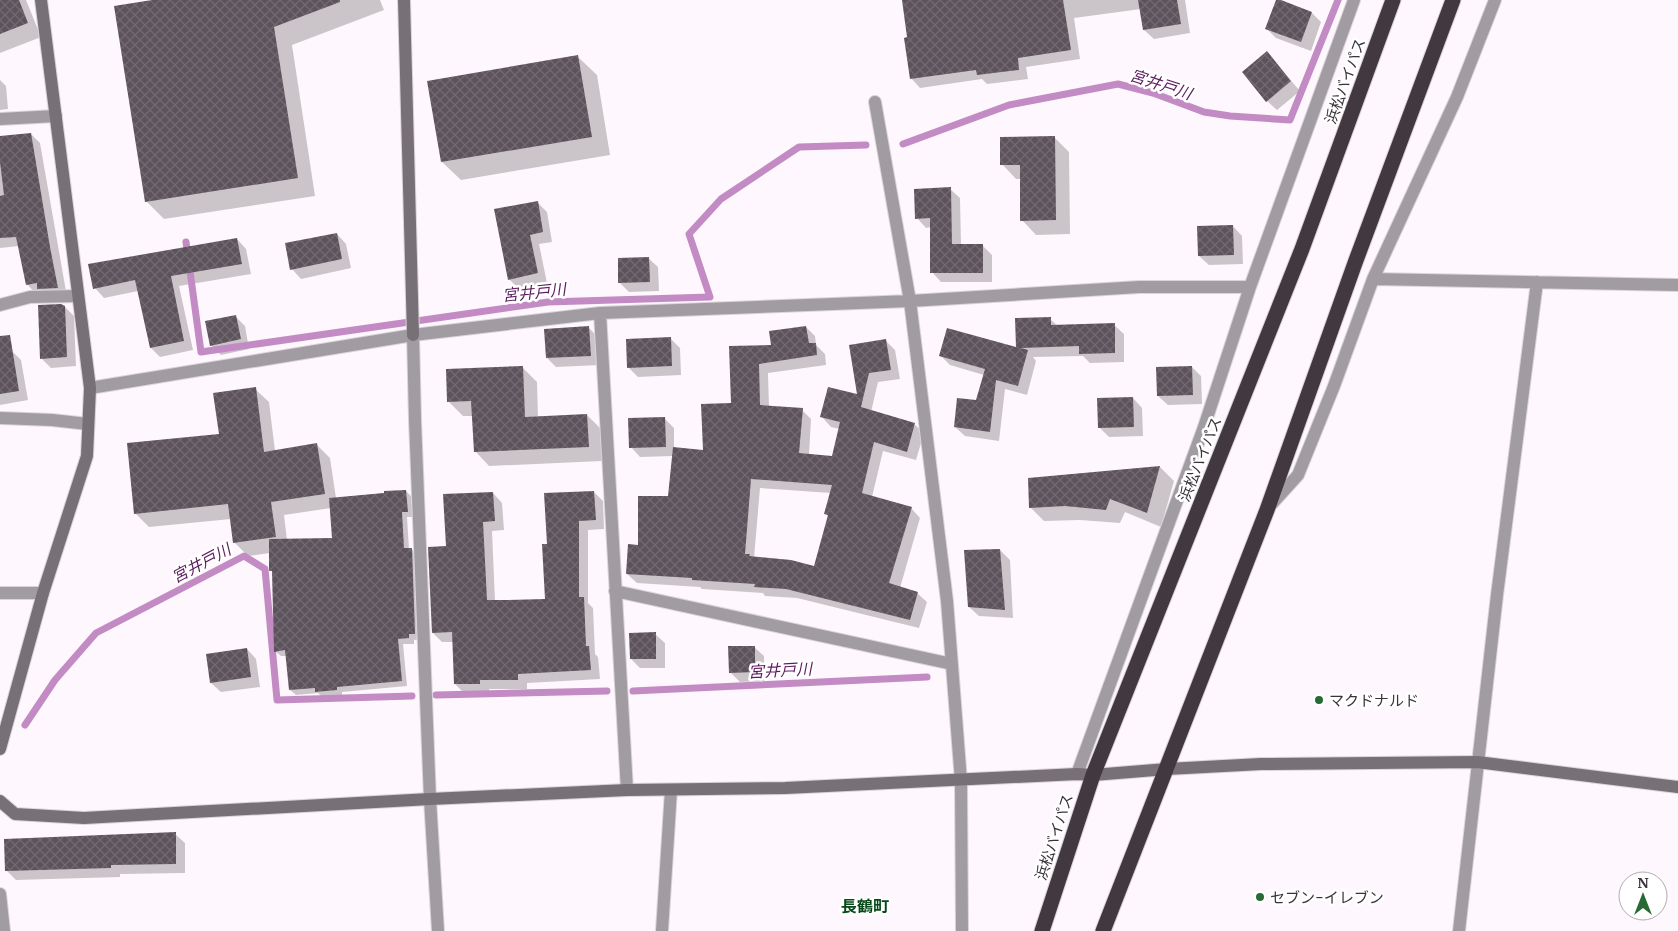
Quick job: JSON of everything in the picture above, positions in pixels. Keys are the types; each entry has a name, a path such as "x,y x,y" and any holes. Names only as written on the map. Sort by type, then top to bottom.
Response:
{"highway":[{"name":"浜松バイパス","path":"1042,931 1093,775 1302,249 1394,0"},
{"path":"1103,931 1267,510 1355,263 1453,0"}],"street":[{"path":"0,749 44,593 86,456 90,388 40,0"},
{"path":"404,0 415,420 430,799 438,931"},
{"path":"1077,774 1204,427 1250,287 1354,0"},
{"path":"1267,510 1298,475 1334,386 1373,279 1457,97 1495,0"},
{"path":"875,102 910,301 947,601 962,781 962,931"},
{"path":"0,120 56,116"},
{"path":"1373,279 1678,285"},
{"path":"1459,931 1477,762 1537,282"},
{"path":"90,388 413,333 600,313 910,301 1139,287 1250,287"},
{"path":"0,305 30,297 78,296"},
{"path":"600,313 628,790"},
{"path":"0,418 52,420 88,424"},
{"path":"615,591 952,664"},
{"path":"0,593 44,593"},
{"path":"0,801 15,814 84,818 628,790 786,788 1077,774 1093,775 1261,764 1477,762 1678,787"},
{"path":"662,931 671,790"},
{"path":"0,894 4,931"}],"building":[{"path":"0,0 19,0 28,23 0,34"},
{"path":"152,0 340,0 340,2 274,27 298,178 145,202 114,6"},
{"path":"902,0 1063,0 1071,50 1018,58 1019,70 977,75 976,70 910,79 904,38 907,37"},
{"path":"1138,0 1177,0 1181,24 1143,30"},
{"path":"1276,0 1281,0 1312,12 1301,42 1265,29"},
{"path":"1267,51 1291,81 1266,102 1242,72"},
{"path":"578,55 592,137 441,162 427,81"},
{"path":"31,133 58,288 37,289 37,283 26,285 16,237 0,238 0,196 4,195 0,162 0,136"},
{"path":"1055,136 1056,220 1020,221 1020,165 1000,165 1000,137"},
{"path":"951,187 952,244 983,244 983,273 930,273 930,218 915,219 914,189"},
{"path":"538,201 543,232 530,235 538,273 508,280 494,209"},
{"path":"1233,225 1234,255 1198,256 1197,226"},
{"path":"337,233 342,259 290,270 285,243"},
{"path":"237,238 242,264 171,276 184,341 150,348 135,280 93,289 88,264"},
{"path":"649,257 650,282 618,283 618,258"},
{"path":"61,304 65,306 67,357 40,359 38,305"},
{"path":"236,315 241,339 210,346 205,321"},
{"path":"1051,317 1051,325 1115,323 1115,353 1079,354 1079,346 1021,348 1028,350 1018,386 996,380 990,432 954,427 957,398 976,400 985,369 939,356 947,328 1016,347 1015,318"},
{"path":"589,326 591,356 546,358 544,329"},
{"path":"806,326 809,343 816,343 817,355 759,364 760,405 803,408 799,453 832,456 840,422 820,417 828,387 857,394 849,345 886,339 891,370 869,373 861,407 915,423 907,452 874,442 862,493 912,507 889,583 918,592 910,620 786,589 754,587 755,584 692,580 692,578 626,574 628,544 638,545 638,496 668,496 673,447 703,450 701,404 731,403 729,346 771,345 769,331","holes":["751,479 832,485 824,514 828,515 814,566 791,560 745,554"]},
{"path":"10,335 19,391 0,394 0,336"},
{"path":"671,337 672,366 627,368 626,339"},
{"path":"523,366 525,417 587,414 589,447 474,452 471,401 447,402 446,369"},
{"path":"1192,366 1193,395 1157,396 1156,367"},
{"path":"256,387 264,452 317,443 325,494 271,502 276,537 233,543 228,504 134,514 127,443 219,434 213,393"},
{"path":"1133,397 1134,427 1098,428 1097,398"},
{"path":"665,417 666,447 629,448 628,418"},
{"path":"1160,466 1147,513 1110,499 1106,510 1065,506 1029,508 1028,478"},
{"path":"406,490 408,512 402,512 404,548 412,548 415,634 409,634 409,638 398,639 402,681 337,687 337,690 315,692 315,688 289,690 285,650 274,652 272,571 269,571 269,539 332,538 329,498"},
{"path":"594,491 596,520 579,521 579,597 584,597 586,646 589,646 591,670 518,674 518,680 480,680 480,684 454,684 452,632 432,633 428,547 446,546 443,494 493,492 495,521 483,522 487,600 505,600 545,599 542,544 547,544 544,493"},
{"path":"1000,549 1005,610 968,607 964,550"},
{"path":"656,632 656,659 630,659 629,633"},
{"path":"728,646 755,646 755,672 729,673"},
{"path":"247,648 251,677 210,683 206,654"},
{"path":"176,832 176,864 111,865 111,868 5,871 4,839"}],"waterway":[{"name":"宮井戸川","path":"903,144 1009,105 1118,84 1153,93 1204,112 1230,116 1290,120 1338,0"},
{"name":"宮井戸川","path":"186,242 201,352 548,302 710,297 689,234 721,199 799,147 866,145"},
{"name":"宮井戸川","path":"25,725 55,680 96,633 244,556 265,569 277,700 412,696"},
{"name":"宮井戸川","path":"633,691 927,677"},
{"name":"宮井戸川","path":"436,695 607,691"}],"place":[{"name":"マクドナルド","path":"1319,700"},
{"name":"セブン-イレブン","path":"1260,897"}],"district":[{"name":"長鶴町","path":"865,906"}]}
